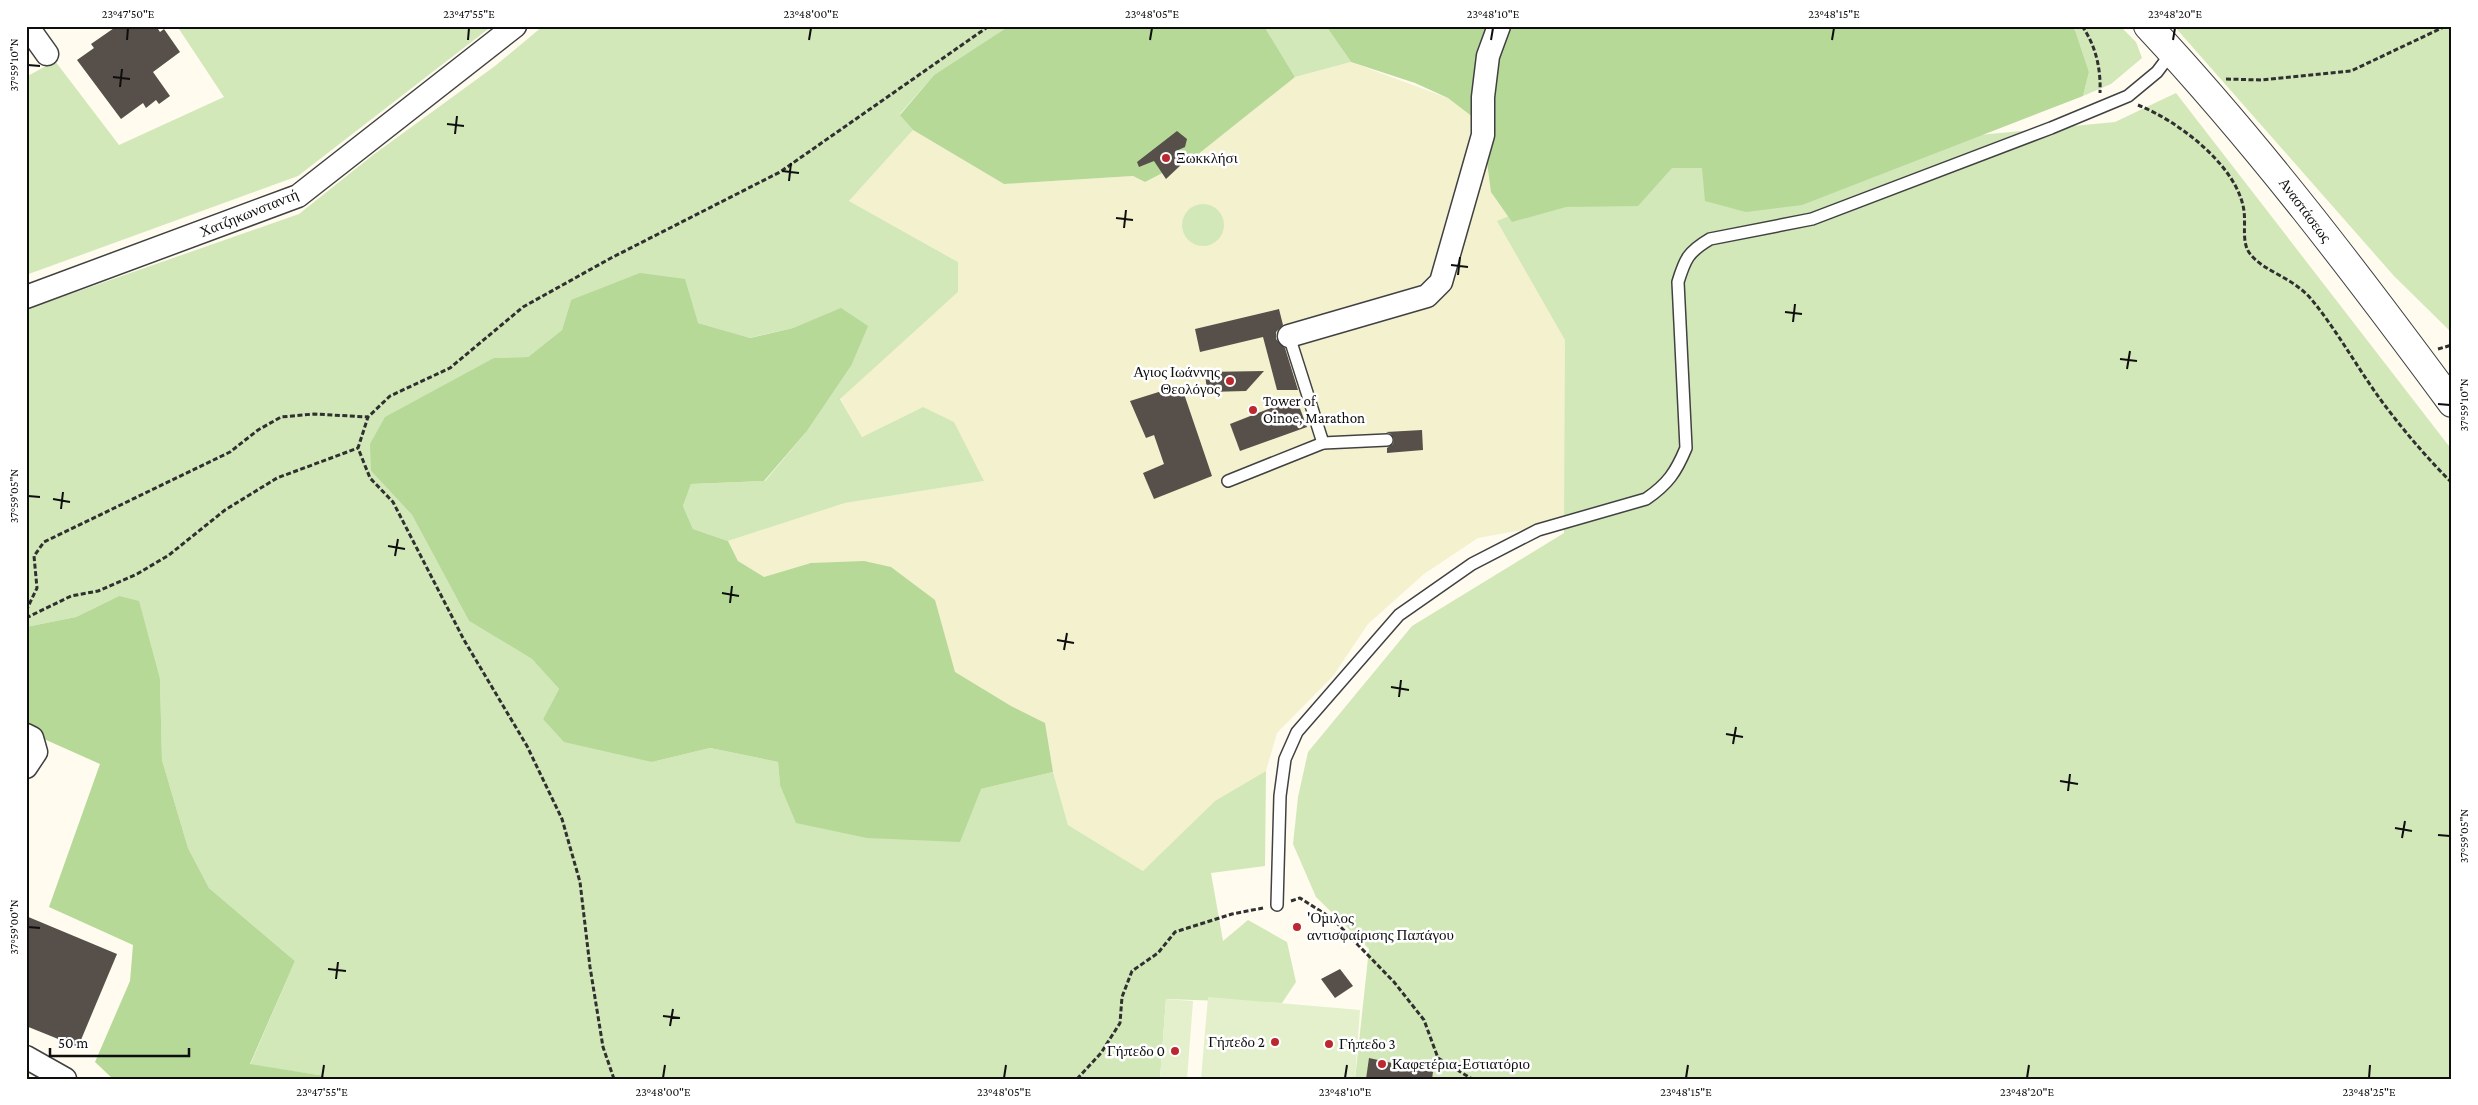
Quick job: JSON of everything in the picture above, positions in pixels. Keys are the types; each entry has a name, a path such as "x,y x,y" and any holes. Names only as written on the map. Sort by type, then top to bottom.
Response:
{"street":[{"path":"27,26 47,54"},
{"name":"Χατζηκωνσταντή","path":"26,297 298,196 515,26"},
{"path":"1289,336 1427,296 1441,282 1483,135 1483,97 1488,56 1499,26"},
{"name":"Αναστάσεως","path":"2148,26 2257,147 2452,403"},
{"path":"26,1057 65,1079"}],"lane":[{"path":"1278,905 1280,796 1285,760 1297,732 1399,615 1480,560 1538,530 1646,499 1661,488 1676,471 1686,448 1678,282 1686,258 1697,247 1710,239 1812,219 2121,99 2128,96 2157,72 2172,52"},
{"path":"1289,336 1323,443"},
{"path":"1228,481 1323,443 1387,440"}],"path":[{"path":"614,1079 604,1047 590,967 580,882 562,819 527,746 464,640 393,502 370,478 358,448 368,417 390,396 450,368 523,307 611,258 780,172 989,26"},
{"path":"2082,26 2088,34 2099,63 2099,108"},
{"path":"2200,82 2222,79 2261,80 2351,70 2446,26"},
{"path":"2121,99 2152,111 2172,123 2208,152 2230,178 2240,194 2244,212 2246,249 2252,257 2296,284 2311,299 2383,403 2421,452 2452,483"},
{"path":"26,611 38,588 34,556 44,542 230,452 258,430 281,417 314,414 368,417"},
{"path":"26,618 71,596 98,591 137,574 169,555 225,510 277,478 358,448"},
{"path":"1077,1079 1101,1053 1120,1023 1122,997 1132,971 1158,953 1175,932 1232,914 1278,905 1300,898 1333,919 1394,982 1424,1020 1438,1058 1472,1079"}],"shaded area":[{"path":"1351,62 1483,111 1565,340 1565,522 1478,538 1424,574 1368,624 1333,676 1277,733 1266,771 1143,871 1068,825 1053,772 738,561 728,541 845,503 984,481 923,407 862,437 840,398 958,292 958,262 849,201 913,130 1004,184 1133,176 1145,182 1295,77"}],"green space":[{"path":"177,26 492,26 298,176 26,275 26,77 55,61 119,145 224,97"},
{"path":"543,26 1009,26 934,75 900,114 913,130 849,201 958,262 958,292 840,399 862,437 923,407 954,422 984,481 845,503 728,541 693,529 683,506 691,484 765,481 807,431 851,366 841,309 793,328 749,338 698,323 571,300 562,330 528,357 494,358 371,471 412,515 469,621 532,659 559,689 543,719 652,762 710,748 778,762 780,785 981,789 1053,772 1068,825 1143,871 1215,801 1266,771 1265,866 1211,873 1223,941 1248,920 1287,942 1296,982 1282,1003 1166,999 1160,1079 323,1079 325,1076 250,1065 295,961 209,888 188,848 162,760 160,679 119,596 76,617 26,627 26,305 53,300 299,214 373,155 495,66"},
{"path":"1009,26 1264,26 1295,77 1197,155 1145,182 1133,176 1004,184 913,130 900,115 934,75"},
{"path":"1264,26 1326,26 1351,62 1295,77"},
{"path":"1326,26 2070,26 2075,30 2089,72 2083,96 1802,205 1746,212 1705,201 1702,168 1672,168 1638,206 1566,207 1512,222 1491,192 1482,124 1448,98 1415,83 1351,62"},
{"path":"2070,26 2120,26 2136,42 2142,58 2111,84 2083,96 2089,72 2075,30"},
{"path":"2174,26 2452,26 2452,333 2394,276"},
{"path":"2176,93 2452,450 2452,1079 1355,1079 1369,949 1316,897 1293,844 1298,797 1308,752 1412,626 1564,533 1565,340 1497,221 1622,169 2115,122"},
{"path":"1207,204 1215,207 1221,213 1224,225 1221,237 1215,243 1199,246 1191,243 1185,237 1182,221 1185,213 1191,207"},
{"path":"640,273 685,279 698,323 750,338 793,328 841,308 868,326 851,366 807,431 764,481 691,484 683,506 693,529 728,541 738,561 764,577 811,563 864,561 891,567 935,600 955,672 1011,706 1045,723 1053,772 981,789 960,842 867,838 796,823 780,785 778,762 710,748 652,762 564,742 543,719 559,689 532,659 469,621 412,515 371,471 370,444 385,417 494,358 528,357 562,330 571,300"},
{"path":"119,596 139,601 160,679 162,760 188,848 209,888 295,961 250,1064 325,1076 323,1079 113,1079 95,1062 130,981 133,945 49,907 100,764 26,731 26,627 76,617"},
{"path":"1208,997 1360,1010 1355,1079 1201,1079"},
{"name":"Γήπεδο 0","path":"1166,999 1193,1001 1187,1079 1160,1079"}],"building":[{"path":"117,26 156,26 160,32 164,29 180,52 153,72 170,96 159,104 156,100 146,108 143,103 121,119 77,60 94,48 91,44"},
{"name":"Ξωκκλήσι","path":"1177,131 1187,139 1185,147 1176,151 1183,163 1166,179 1154,161 1139,167 1137,162"},
{"path":"1279,309 1283,325 1276,332 1276,339 1285,348 1298,390 1277,390 1263,337 1200,352 1195,329"},
{"name":"Αγιος Ιωάννης Θεολόγος","path":"1264,371 1246,391 1207,392 1205,372"},
{"path":"1181,385 1212,476 1154,499 1143,473 1164,464 1154,435 1146,438 1130,401"},
{"path":"1296,398 1307,427 1240,451 1230,424"},
{"path":"1422,430 1423,450 1387,453 1387,448 1393,444 1394,439 1391,434 1386,432"},
{"path":"26,916 117,954 78,1047 26,1026"},
{"path":"1340,969 1353,986 1335,998 1321,979"},
{"name":"Καφετέρια-Εστιατόριο","path":"1369,1058 1433,1072 1432,1079 1366,1079"}],"place":[{"name":"Ξωκκλήσι","path":"1166,158"},
{"name":"Αγιος Ιωάννης Θεολόγος","path":"1230,381"},
{"name":"Tower of Oinoe, Marathon","path":"1253,410"},
{"name":"'Ομιλος αντισφαίρισης Παπάγου","path":"1297,927"},
{"name":"Γήπεδο 2","path":"1275,1042"},
{"name":"Γήπεδο 3","path":"1329,1044"},
{"name":"Γήπεδο 0","path":"1175,1051"},
{"name":"Καφετέρια-Εστιατόριο","path":"1382,1064"}]}
